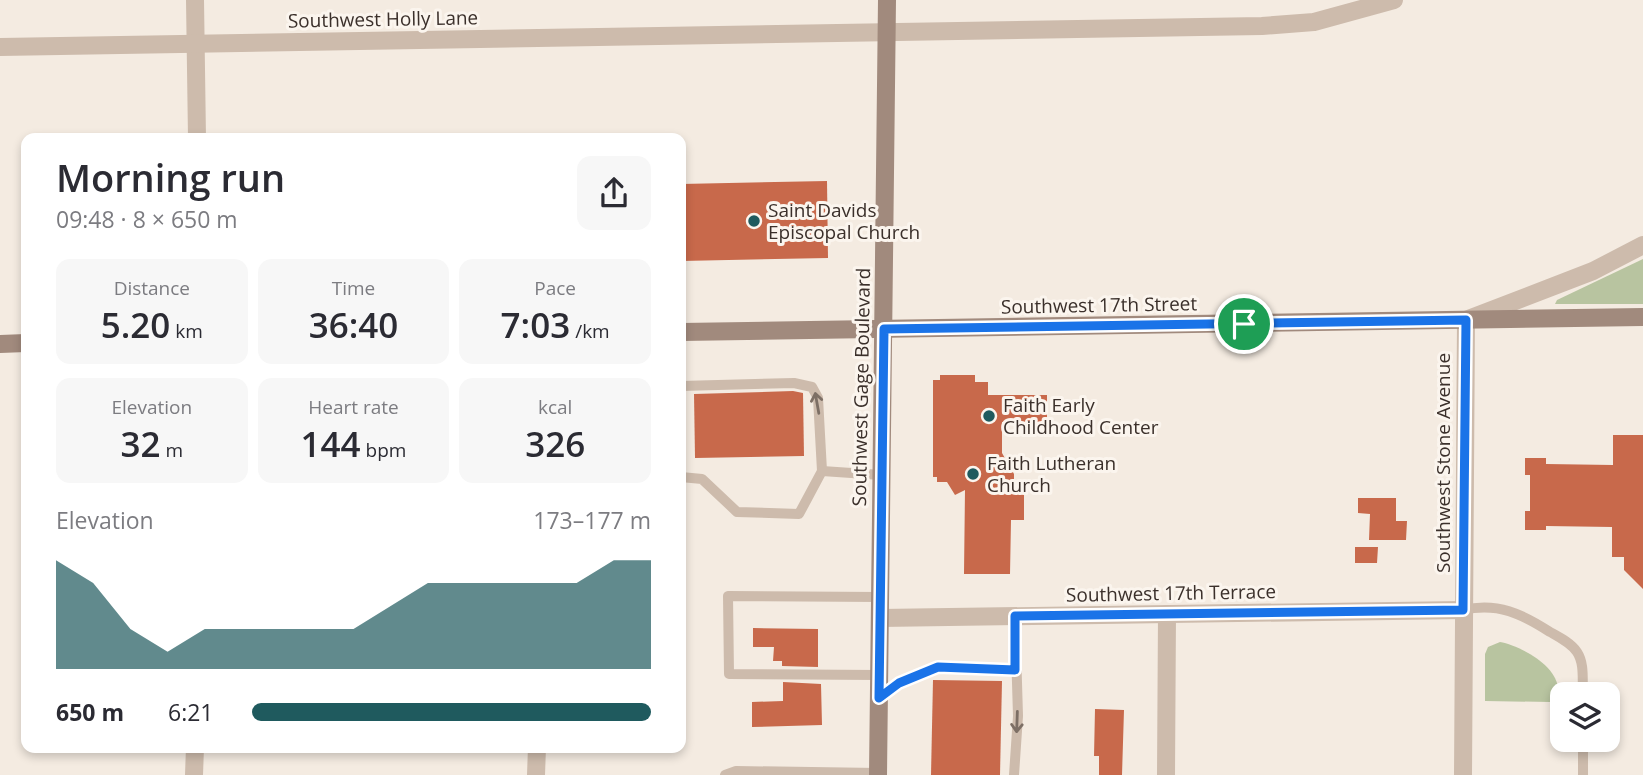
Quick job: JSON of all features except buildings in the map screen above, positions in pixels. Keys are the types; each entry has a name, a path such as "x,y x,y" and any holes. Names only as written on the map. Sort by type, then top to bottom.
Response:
{"main road":[{"name":"Southwest Gage Boulevard","path":"878,774 887,0"},
{"name":"Southwest 17th Street","path":"686,332 1643,317"},
{"path":"0,344 21,344"}],"street":[{"path":"195,0 197,133"},
{"name":"Southwest Holly Lane","path":"0,47 1293,25 1359,12 1394,0"},
{"path":"1466,320 1593,271 1643,245"},
{"name":"Southwest Stone Avenue","path":"1462,775 1466,320"},
{"name":"Southwest 17th Terrace","path":"880,618 1463,610"},
{"path":"1166,775 1167,614"},
{"path":"194,775 195,753"},
{"path":"536,775 537,753"}],"lane":[{"path":"686,386 794,383 812,387 818,398 822,471 799,514 737,512 702,479 686,477"},
{"path":"822,471 881,475"},
{"path":"879,675 729,674 728,596 880,597"},
{"path":"1463,610 1477,606 1511,610 1564,641 1576,650 1582,663 1583,682"},
{"path":"1014,775 1018,716 1015,616"},
{"path":"879,698 899,683 938,667 1015,670"},
{"path":"1583,752 1583,775"},
{"path":"725,775 736,771 878,774"}],"green space":[{"path":"1643,259 1643,304 1555,304 1557,300"},
{"path":"1500,642 1509,644 1541,662 1556,682 1550,682 1550,702 1485,701 1485,654 1488,647"}],"place":[{"name":"Saint Davids Episcopal Church","path":"754,221"},
{"name":"Faith Early Childhood Center","path":"989,416"},
{"name":"Faith Lutheran Church","path":"973,474"}],"route":[{"path":"1466,320 1463,610 1015,616 1015,670 938,667 917,678 899,683 879,698 884,329 1244,324 1466,320"}]}
